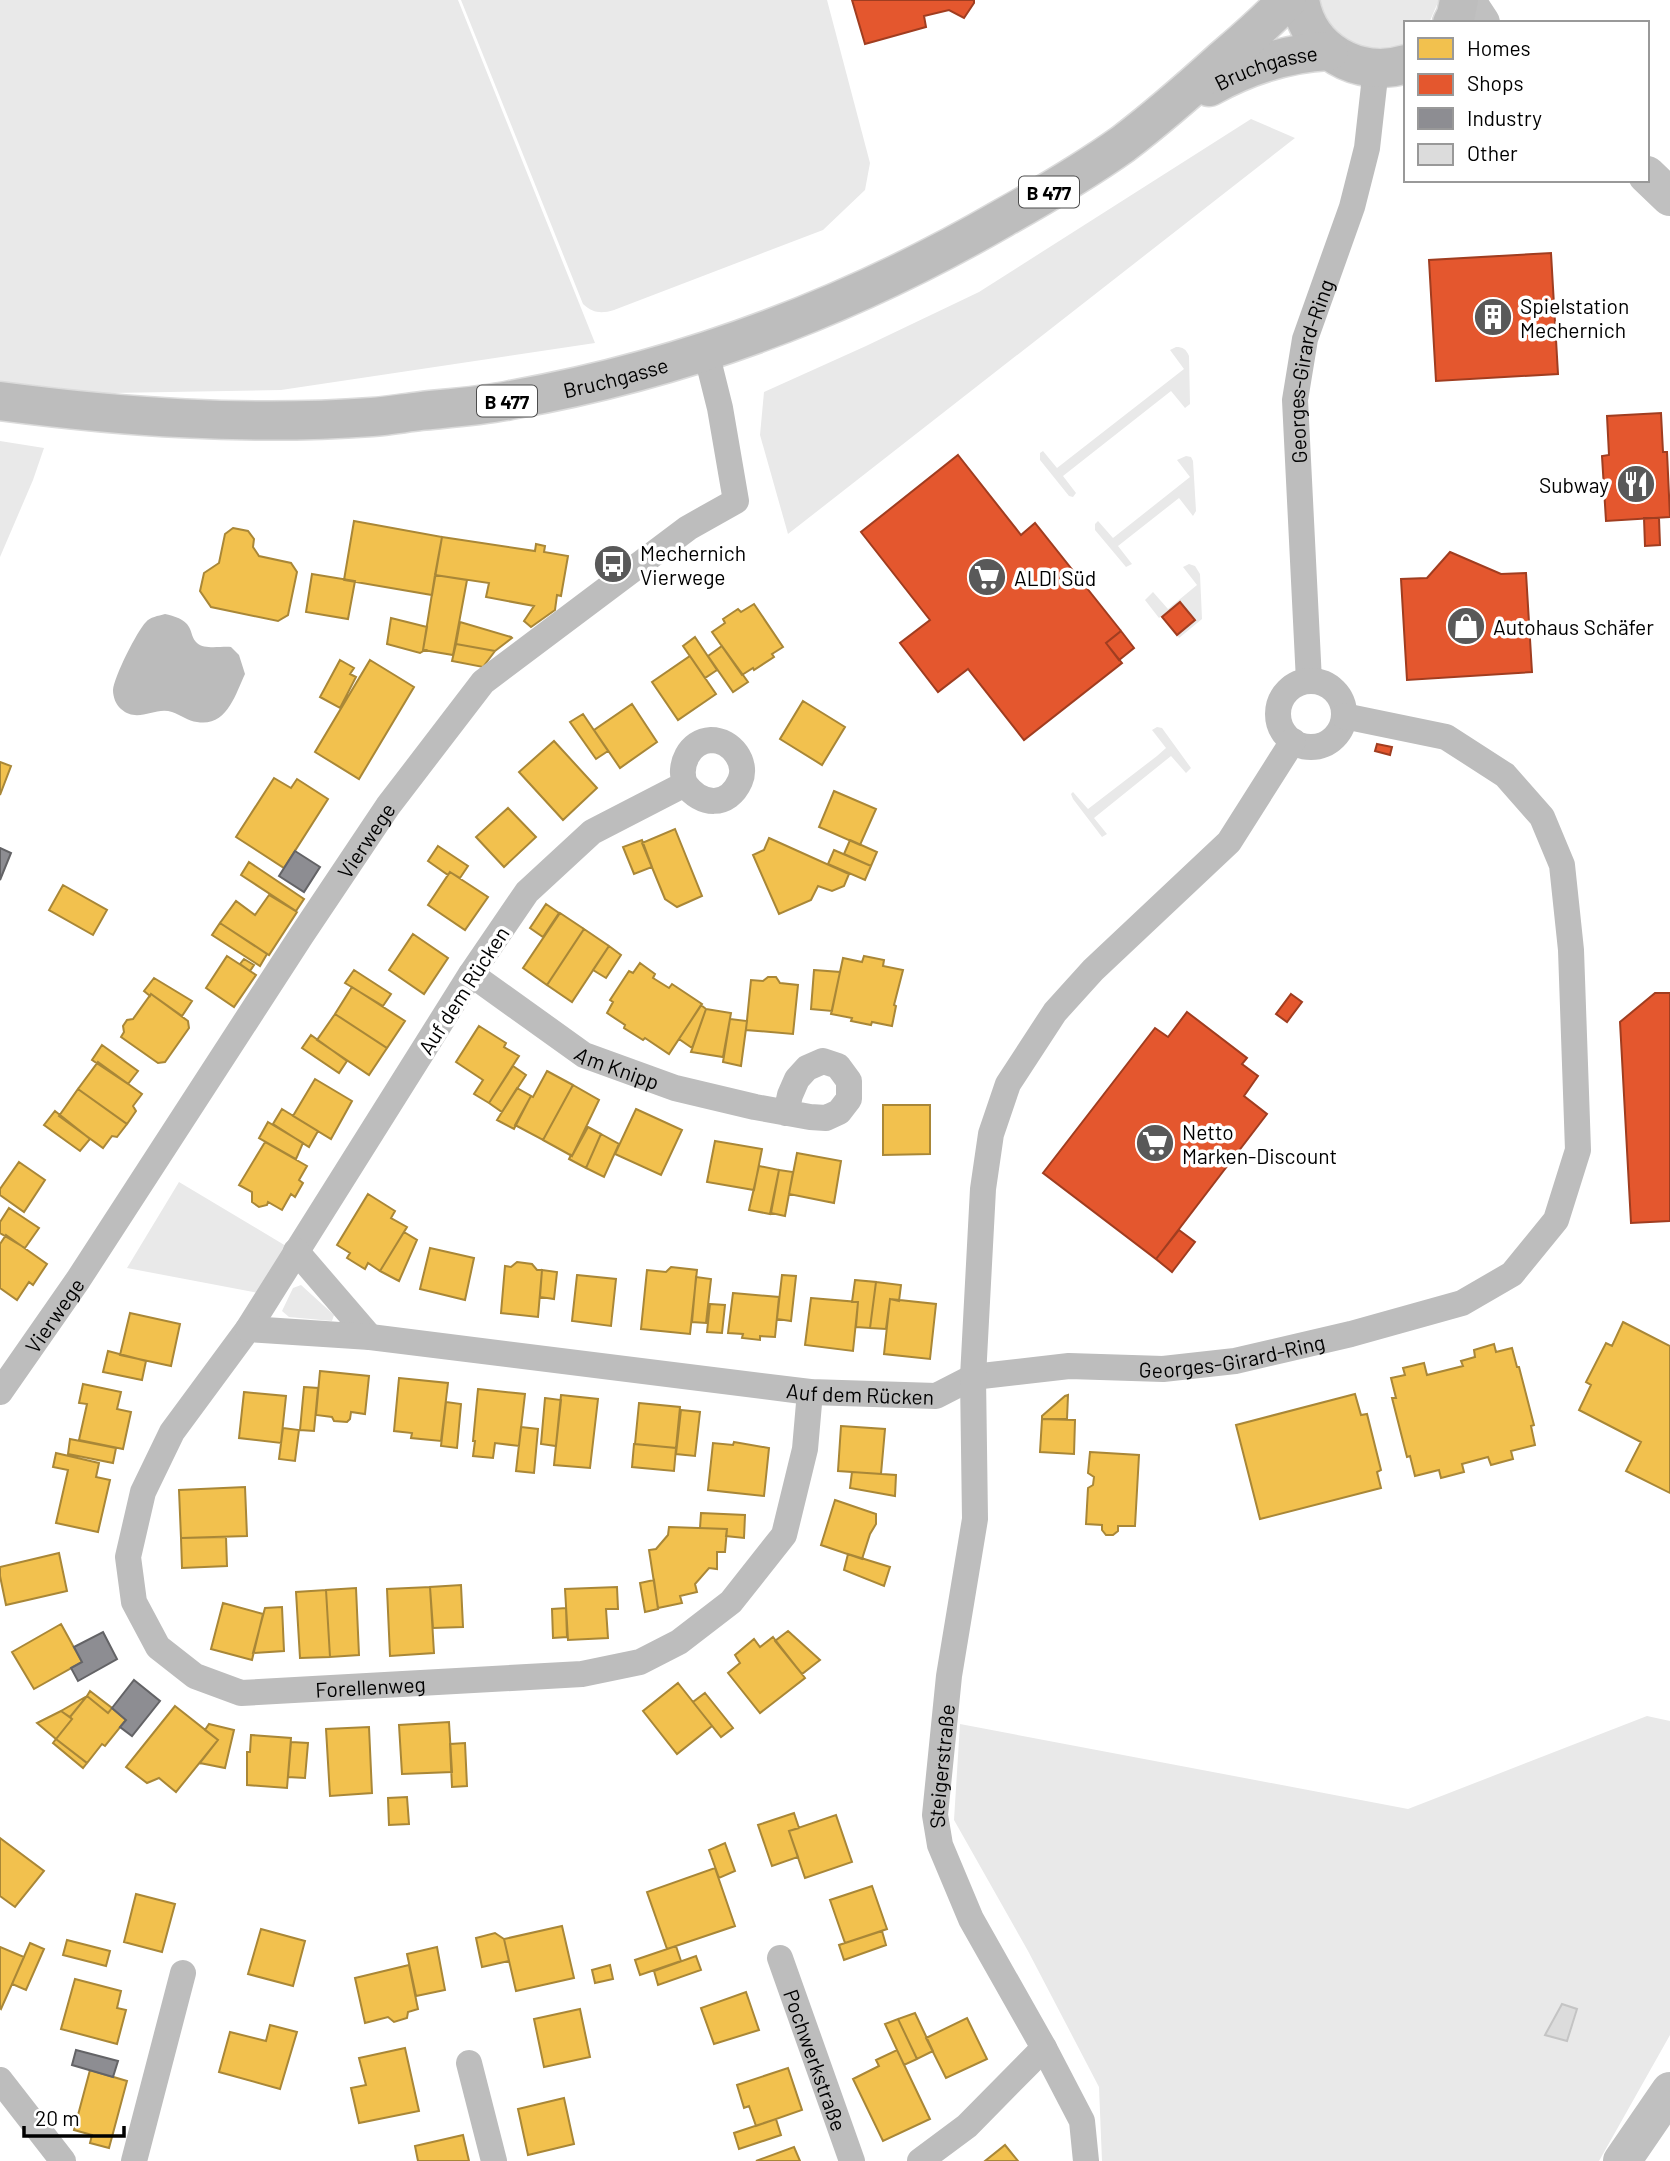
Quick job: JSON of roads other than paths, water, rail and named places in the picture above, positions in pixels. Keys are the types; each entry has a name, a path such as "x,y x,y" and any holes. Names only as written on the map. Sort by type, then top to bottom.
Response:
{"main road":[{"name":"Bruchgasse","path":"0,401 176,418 285,421 376,417 509,401 628,374 706,352 835,303 934,256 1020,209 1089,167 1167,109 1287,0"},
{"path":"1300,0 1312,33 1329,51 1359,66 1391,66"},
{"path":"1453,21 1459,0"},
{"path":"1466,0 1480,21"},
{"name":"Bruchgasse","path":"1167,109 1230,75 1267,61 1301,53 1329,51"},
{"path":"1649,177 1670,197"},
{"path":"1622,2161 1670,2091"}],"street":[{"name":"Georges-Girard-Ring","path":"1310,681 1295,400 1306,339 1352,207 1391,66"},
{"name":"Vierwege","path":"0,1392 78,1280 388,806 483,682 688,528 736,501 706,352"},
{"path":"1310,681 1321,682 1332,688 1340,698 1344,716 1339,733 1330,741 1320,747 1307,747 1286,736 1278,713 1287,691 1297,684 1310,681"},
{"name":"Georges-Girard-Ring","path":"972,1377 1069,1366 1163,1369 1187,1367 1235,1361 1364,1330 1462,1303 1492,1286 1512,1274 1556,1220 1578,1150 1575,1059 1571,950 1562,865 1542,817 1506,775 1446,737 1344,716"},
{"path":"972,1377 983,1189 991,1134 1008,1084 1055,1012 1093,970 1229,842 1293,741"},
{"name":"Auf dem Rücken","path":"263,1304 471,974 527,892 592,832 685,784"},
{"name":"Am Knipp","path":"471,974 584,1055 675,1088 786,1113"},
{"path":"296,1251 370,1337"},
{"name":"Forellenweg","path":"263,1304 248,1329 172,1432 143,1492 128,1557 134,1602 158,1647 195,1676 241,1693 582,1674 640,1662 679,1642 731,1602 784,1535 805,1449 810,1392"},
{"name":"Auf dem Rücken","path":"248,1329 370,1337 810,1392 936,1396 972,1377"},
{"name":"Steigerstraße","path":"972,1377 975,1519 949,1676 936,1815 940,1845 971,1919 1082,2121 1086,2161"},
{"name":"Pochwerkstraße","path":"780,1958 852,2161"},
{"path":"134,2161 183,1973"},
{"path":"920,2161 967,2126 1044,2048"},
{"path":"469,2063 494,2161"},
{"path":"0,2080 62,2161"}],"place":[{"name":"Spielstation Mechernich","path":"1493,317"},
{"name":"Subway","path":"1636,484"},
{"name":"Mechernich Vierwege","path":"613,564"},
{"name":"ALDI Süd","path":"987,577"},
{"name":"Autohaus Schäfer","path":"1466,626"},
{"name":"Netto Marken-Discount","path":"1155,1143"}]}
